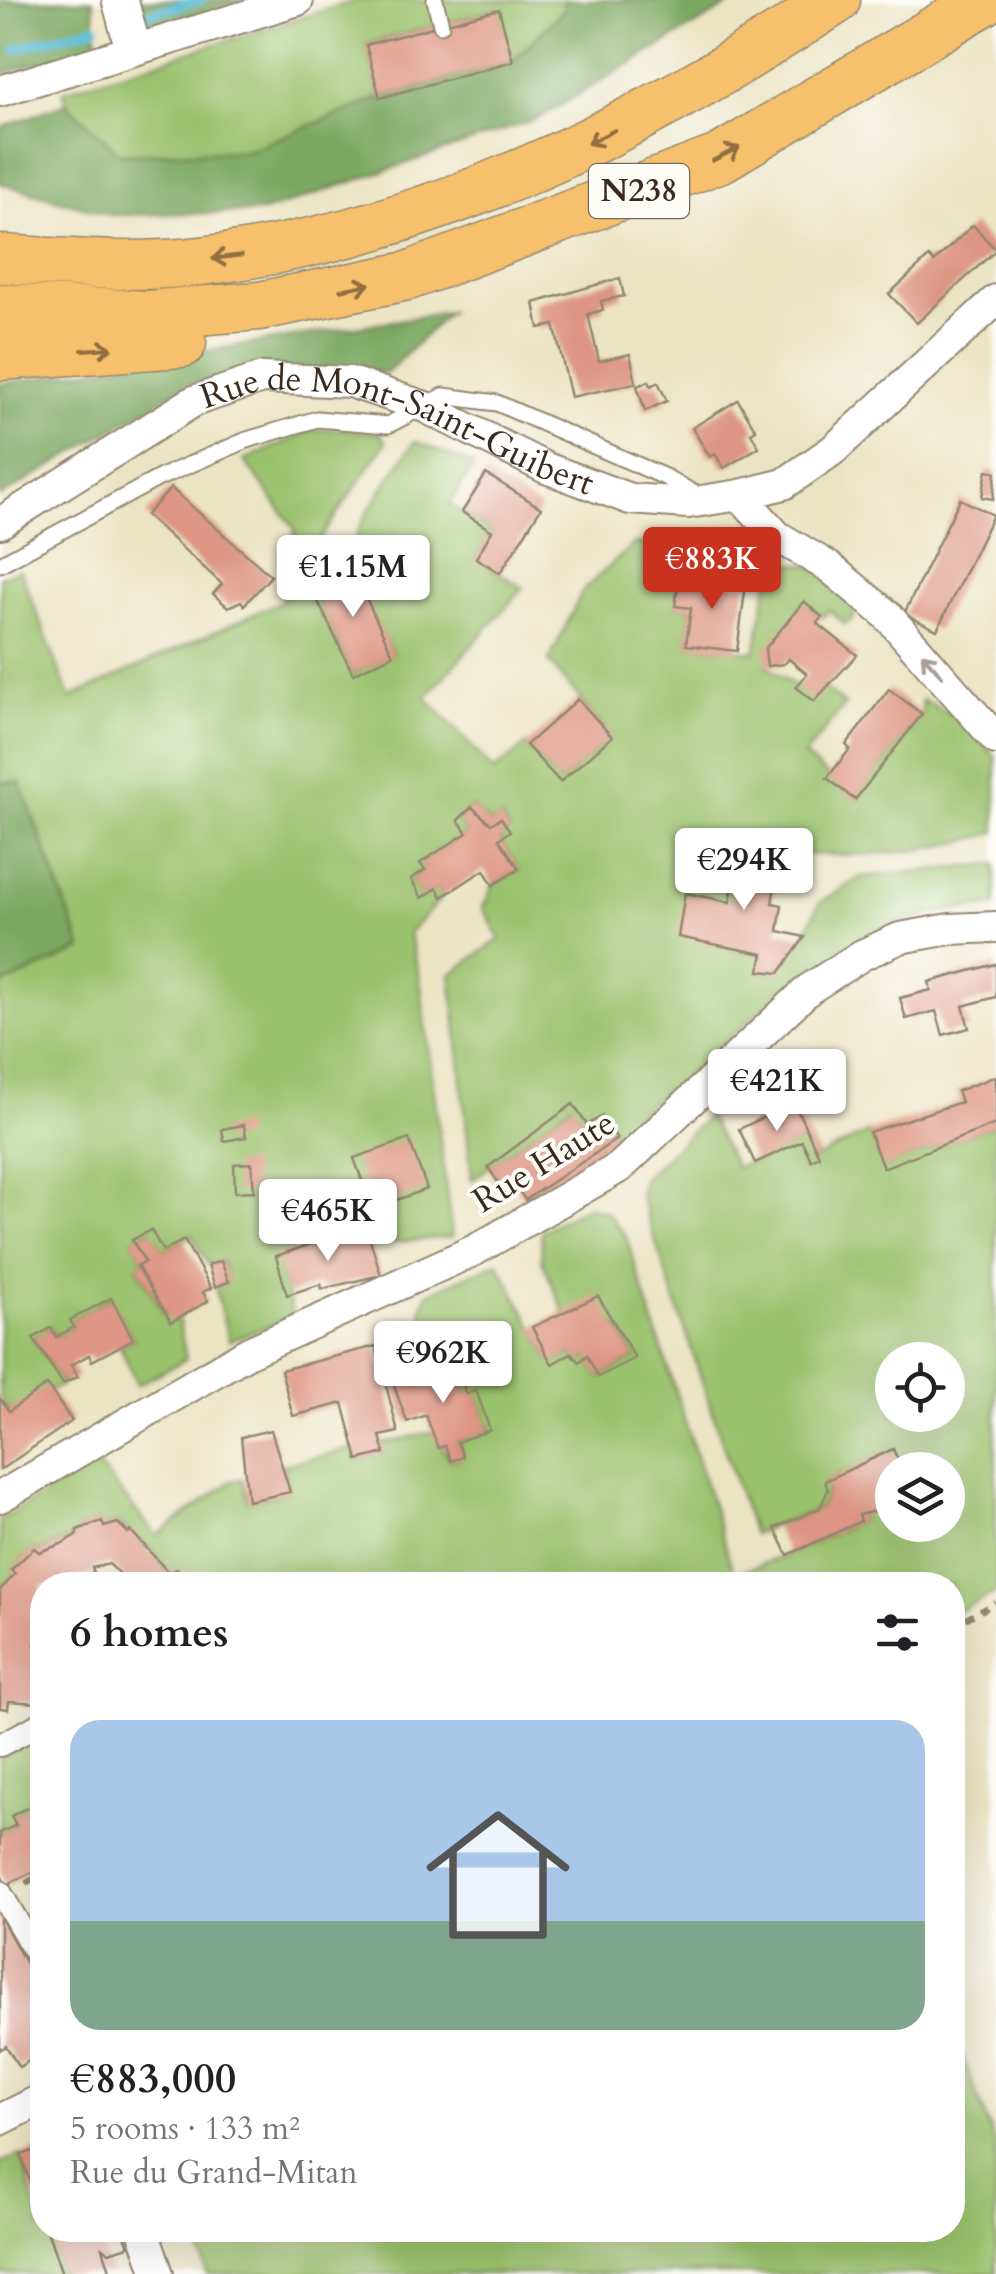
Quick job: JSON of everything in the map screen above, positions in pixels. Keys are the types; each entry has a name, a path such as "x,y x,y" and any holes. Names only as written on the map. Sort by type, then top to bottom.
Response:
{"highway":[{"name":"N238","path":"0,259 178,263 269,252 396,222 534,171 674,100 836,0"},
{"name":"N238","path":"0,308 146,315 259,306 408,276 721,158 986,0"},
{"path":"0,356 225,336 259,306"}],"street":[{"path":"120,0 133,48"},
{"path":"0,91 298,0"},
{"name":"Rue de Mont-Saint-Guibert","path":"0,523 194,401 262,378 350,382 425,407 546,468 630,499 705,500 740,495 784,484 833,450 996,300"},
{"path":"740,495 777,536 828,567 887,616 996,739"},
{"name":"Rue Haute","path":"0,1498 248,1352 475,1250 620,1167 809,989 862,955 900,938 950,928 996,927"},
{"path":"0,1745 30,1729"},
{"path":"0,1892 30,1943"},
{"path":"0,2120 30,2105"},
{"path":"147,2242 158,2274"}],"lane":[{"path":"435,0 441,24"},
{"path":"0,564 161,478 247,440 316,418 388,425 425,407"}],"path":[{"path":"965,1620 996,1604"}],"green space":[{"path":"0,0 93,0 97,45 0,74"},
{"path":"139,0 247,0 148,29"},
{"path":"358,0 564,0 564,10 513,61 498,9 366,44 380,98 247,151 120,154 66,103 63,91"},
{"path":"564,0 738,0 537,119 263,212 111,215 0,183 0,128 66,103 120,154 247,151 380,98 513,61 564,10"},
{"path":"449,312 387,373 261,369 186,385 0,497 0,384"},
{"path":"312,430 380,433 386,442 319,540 312,589 353,674 393,654 365,597 356,566 357,535 366,514 415,441 473,465 450,505 492,531 476,558 523,588 426,697 494,771 526,745 560,782 611,737 549,661 583,590 635,543 694,550 694,578 679,577 676,606 691,608 687,645 755,652 772,562 810,565 854,601 854,618 845,624 829,610 822,617 803,602 767,666 796,687 824,688 845,705 804,756 855,799 922,714 922,700 953,714 996,757 996,832 934,847 869,854 804,854 741,846 730,902 686,894 722,947 763,954 759,971 778,973 806,933 819,903 861,877 996,864 996,906 903,922 865,937 798,979 642,1109 617,1139 602,1116 587,1125 572,1104 472,1180 451,974 500,939 483,908 493,885 519,869 499,839 510,831 502,818 491,824 472,807 459,820 467,833 421,862 425,870 411,879 422,897 437,888 442,897 409,933 420,979 452,1237 372,1245 369,1236 277,1256 293,1317 229,1341 215,1287 228,1282 222,1261 208,1265 192,1235 163,1251 150,1230 133,1240 145,1262 137,1267 164,1313 178,1318 186,1359 137,1385 120,1346 133,1339 110,1298 71,1320 74,1327 56,1337 51,1328 33,1338 63,1384 9,1411 0,1398 0,986 82,949 20,782 0,783 0,577 20,570 70,698 282,601 295,529 244,460"},
{"path":"20,782 82,949 0,986 0,783"},
{"path":"708,1116 736,1168 802,1141 812,1160 869,1132 884,1167 996,1124 996,1592 965,1608 965,1572 740,1572 788,1555 861,1521 859,1515 875,1508 875,1542 965,1542 965,1452 875,1452 875,1458 825,1481 828,1490 820,1508 753,1534 640,1195 643,1178"},
{"path":"587,1206 607,1212 626,1237 733,1572 168,1572 153,1551 118,1523 104,1527 101,1521 39,1552 34,1548 12,1570 15,1574 0,1590 0,1520 96,1463 157,1536 230,1482 242,1479 248,1501 289,1492 283,1465 355,1448 358,1460 384,1453 382,1444 433,1432 451,1461 462,1457 457,1442 490,1429 476,1391 466,1394 454,1361 438,1367 421,1310 428,1293 498,1262 552,1363 571,1353 579,1362 587,1355 599,1377 635,1358 619,1327 565,1314 542,1260 541,1231"},
{"path":"30,1742 30,1806 12,1815 16,1825 0,1833 0,1758"},
{"path":"965,2063 996,2146 996,2274 207,2274 198,2242 965,2242"},
{"path":"21,2155 30,2187 30,2242 51,2242 62,2274 0,2274 0,2163"}],"building":[{"path":"499,9 513,61 380,98 366,45"},
{"path":"973,225 996,250 917,323 889,294 929,257 934,262"},
{"path":"620,278 624,296 601,301 603,310 588,314 599,361 630,354 636,383 571,397 554,325 539,328 534,303"},
{"path":"649,381 651,386 658,382 667,401 645,411 637,386"},
{"path":"738,400 756,430 751,433 759,447 724,468 715,454 710,457 692,428"},
{"path":"987,470 996,472 993,499 982,497"},
{"path":"486,474 541,508 500,573 476,558 492,531 462,512"},
{"path":"171,488 271,576 244,605 241,601 228,607 213,594 222,584 146,515"},
{"path":"960,499 993,515 937,630 904,614"},
{"path":"357,567 370,593 365,596 393,655 353,674 312,589"},
{"path":"679,576 746,584 737,651 686,645 691,608 675,606"},
{"path":"804,601 822,617 817,623 857,655 814,701 796,687 807,674 789,659 784,664 767,666 765,649"},
{"path":"889,689 922,714 855,800 827,778 850,749 846,745"},
{"path":"578,699 612,737 560,782 526,745"},
{"path":"472,807 491,824 501,818 510,831 499,839 519,869 493,885 484,870 442,897 437,888 422,898 411,879 425,870 420,863 467,833 458,820"},
{"path":"740,845 781,853 772,903 782,905 778,931 805,937 779,973 759,971 763,954 678,937 685,893 730,902"},
{"path":"996,964 996,997 963,1006 969,1028 943,1035 936,1011 906,1019 900,998 931,990 929,982"},
{"path":"768,1057 780,1074 758,1089 746,1072"},
{"path":"996,1076 996,1124 883,1168 869,1132 961,1102 957,1091"},
{"path":"794,1103 819,1156 811,1160 802,1141 755,1163 739,1129"},
{"path":"573,1104 587,1125 602,1116 617,1139 525,1200 514,1183 503,1190 488,1167"},
{"path":"244,1125 246,1137 224,1141 222,1129"},
{"path":"409,1139 427,1189 372,1209 354,1158"},
{"path":"252,1163 254,1191 235,1192 234,1164"},
{"path":"151,1230 163,1251 184,1240 211,1288 203,1292 208,1301 171,1322 137,1266 145,1262 132,1240"},
{"path":"369,1236 381,1275 322,1289 321,1284 287,1295 276,1256 312,1244"},
{"path":"221,1261 229,1282 215,1287 208,1265"},
{"path":"598,1296 635,1358 598,1377 587,1355 579,1362 571,1353 552,1364 532,1327"},
{"path":"111,1298 133,1339 92,1361 89,1355 71,1365 78,1377 63,1384 33,1338 51,1328 56,1337 74,1327 70,1320"},
{"path":"376,1346 398,1432 380,1436 385,1453 358,1460 343,1403 293,1416 281,1370"},
{"path":"454,1361 466,1394 476,1390 490,1430 457,1442 463,1457 451,1461 445,1446 438,1448 426,1415 407,1422 393,1383"},
{"path":"47,1385 72,1421 0,1470 0,1398 9,1411"},
{"path":"271,1430 290,1492 248,1501 241,1437"},
{"path":"875,1457 875,1511 859,1515 861,1521 788,1555 775,1528 820,1508 828,1490 825,1481"},
{"path":"102,1521 104,1527 118,1523 128,1533 131,1531 168,1572 118,1572 109,1564 92,1568 94,1572 30,1572 30,1703 9,1701 8,1709 0,1708 0,1590 15,1574 11,1570 34,1548 39,1552 61,1544 77,1535 77,1530"},
{"path":"30,1806 30,1873 6,1885 0,1873 0,1833 16,1825 11,1816"},
{"path":"0,1916 30,1972 30,2060 19,2067 6,2046 0,2050"},
{"path":"30,2152 30,2181 21,2155"},
{"path":"51,2242 128,2242 129,2246 109,2252 103,2248 111,2274 62,2274"}],"waterway":[{"path":"139,16 201,0"},
{"path":"16,49 95,27"}]}
